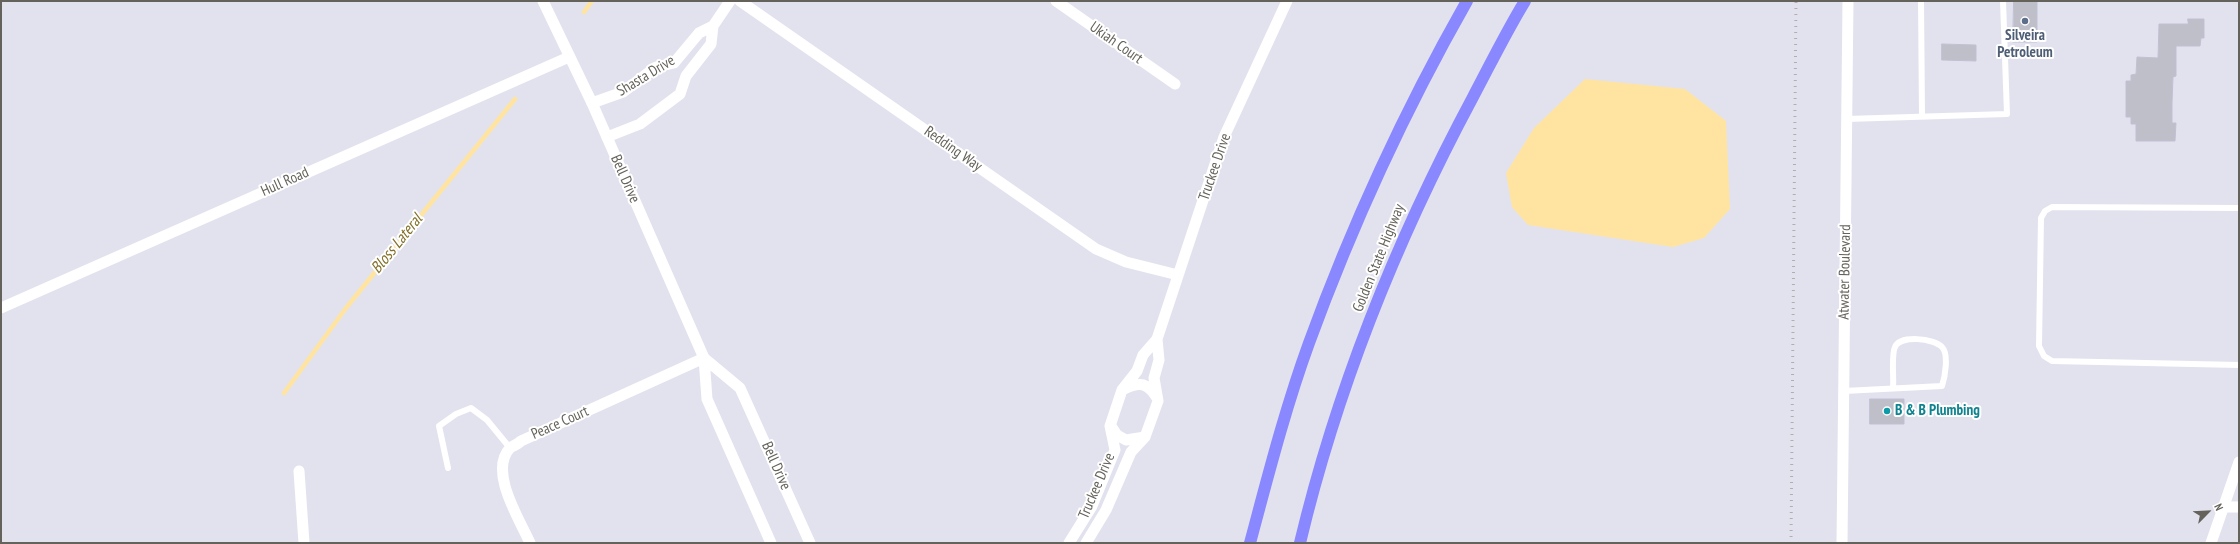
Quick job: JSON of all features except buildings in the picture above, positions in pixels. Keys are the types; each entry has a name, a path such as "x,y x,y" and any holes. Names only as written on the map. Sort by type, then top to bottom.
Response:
{"highway":[{"path":"1250,543 1278,435 1309,343 1366,201 1437,54 1467,1"},
{"name":"Golden State Highway","path":"1300,543 1309,505 1338,414 1375,310 1407,230 1440,158 1525,1"}],"street":[{"name":"Bell Drive","path":"543,1 607,136 704,358 706,399 771,543"},
{"name":"Shasta Drive","path":"607,136 640,124 680,94 686,76 711,44 713,26 730,1"},
{"name":"Redding Way","path":"740,1 1096,248 1126,262 1178,275"},
{"name":"Ukiah Court","path":"1056,1 1175,84"},
{"name":"Truckee Drive","path":"1069,543 1092,506 1115,450 1110,426 1122,390 1137,371 1143,355 1157,339 1224,137 1287,1"},
{"name":"Atwater Boulevard","path":"1842,543 1848,1"},
{"name":"Shasta Drive","path":"592,103 623,92 656,68 674,63 699,33 713,26"},
{"name":"Hull Road","path":"1,308 569,57"},
{"path":"674,63 682,65 686,76"},
{"name":"Truckee Drive","path":"1088,539 1109,504 1131,452 1145,437 1158,401 1154,378 1159,360 1157,339"},
{"name":"Bell Drive","path":"704,358 740,388 810,543"},
{"name":"Peace Court","path":"510,448 532,436 704,358"},
{"path":"1122,390 1135,383 1144,383 1152,390 1158,401"},
{"name":"Truckee Drive","path":"1110,426 1117,435 1126,440 1145,437"},
{"path":"510,448 504,460 502,475 507,492 530,543"},
{"path":"2211,543 2239,462"},
{"path":"299,471 304,543"},
{"path":"2224,507 2239,507"},
{"path":"1080,526 1088,539"}],"lane":[{"path":"1921,1 1922,116"},
{"path":"1847,119 2007,114 2003,1"},
{"path":"2239,208 2052,207 2045,211 2041,218 2038,346 2044,356 2052,361 2239,365"},
{"path":"1844,391 1894,387 1942,386 1945,378 1945,352 1943,347 1936,342 1906,339 1899,342 1894,349 1894,387"},
{"path":"448,468 439,426 456,414 472,408 487,420 510,448"}],"shaded area":[{"path":"1585,79 1685,89 1726,121 1730,209 1704,238 1673,247 1528,225 1512,207 1506,173 1534,128"}],"waterway":[{"name":"Bloss Lateral","path":"584,12 592,1"},
{"name":"Bloss Lateral","path":"284,393 346,308 515,99"}],"railway":[{"path":"1791,543 1796,1"}],"place":[{"name":"Silveira Petroleum","path":"2025,21"},
{"name":"B & B Plumbing","path":"1887,411"}]}
